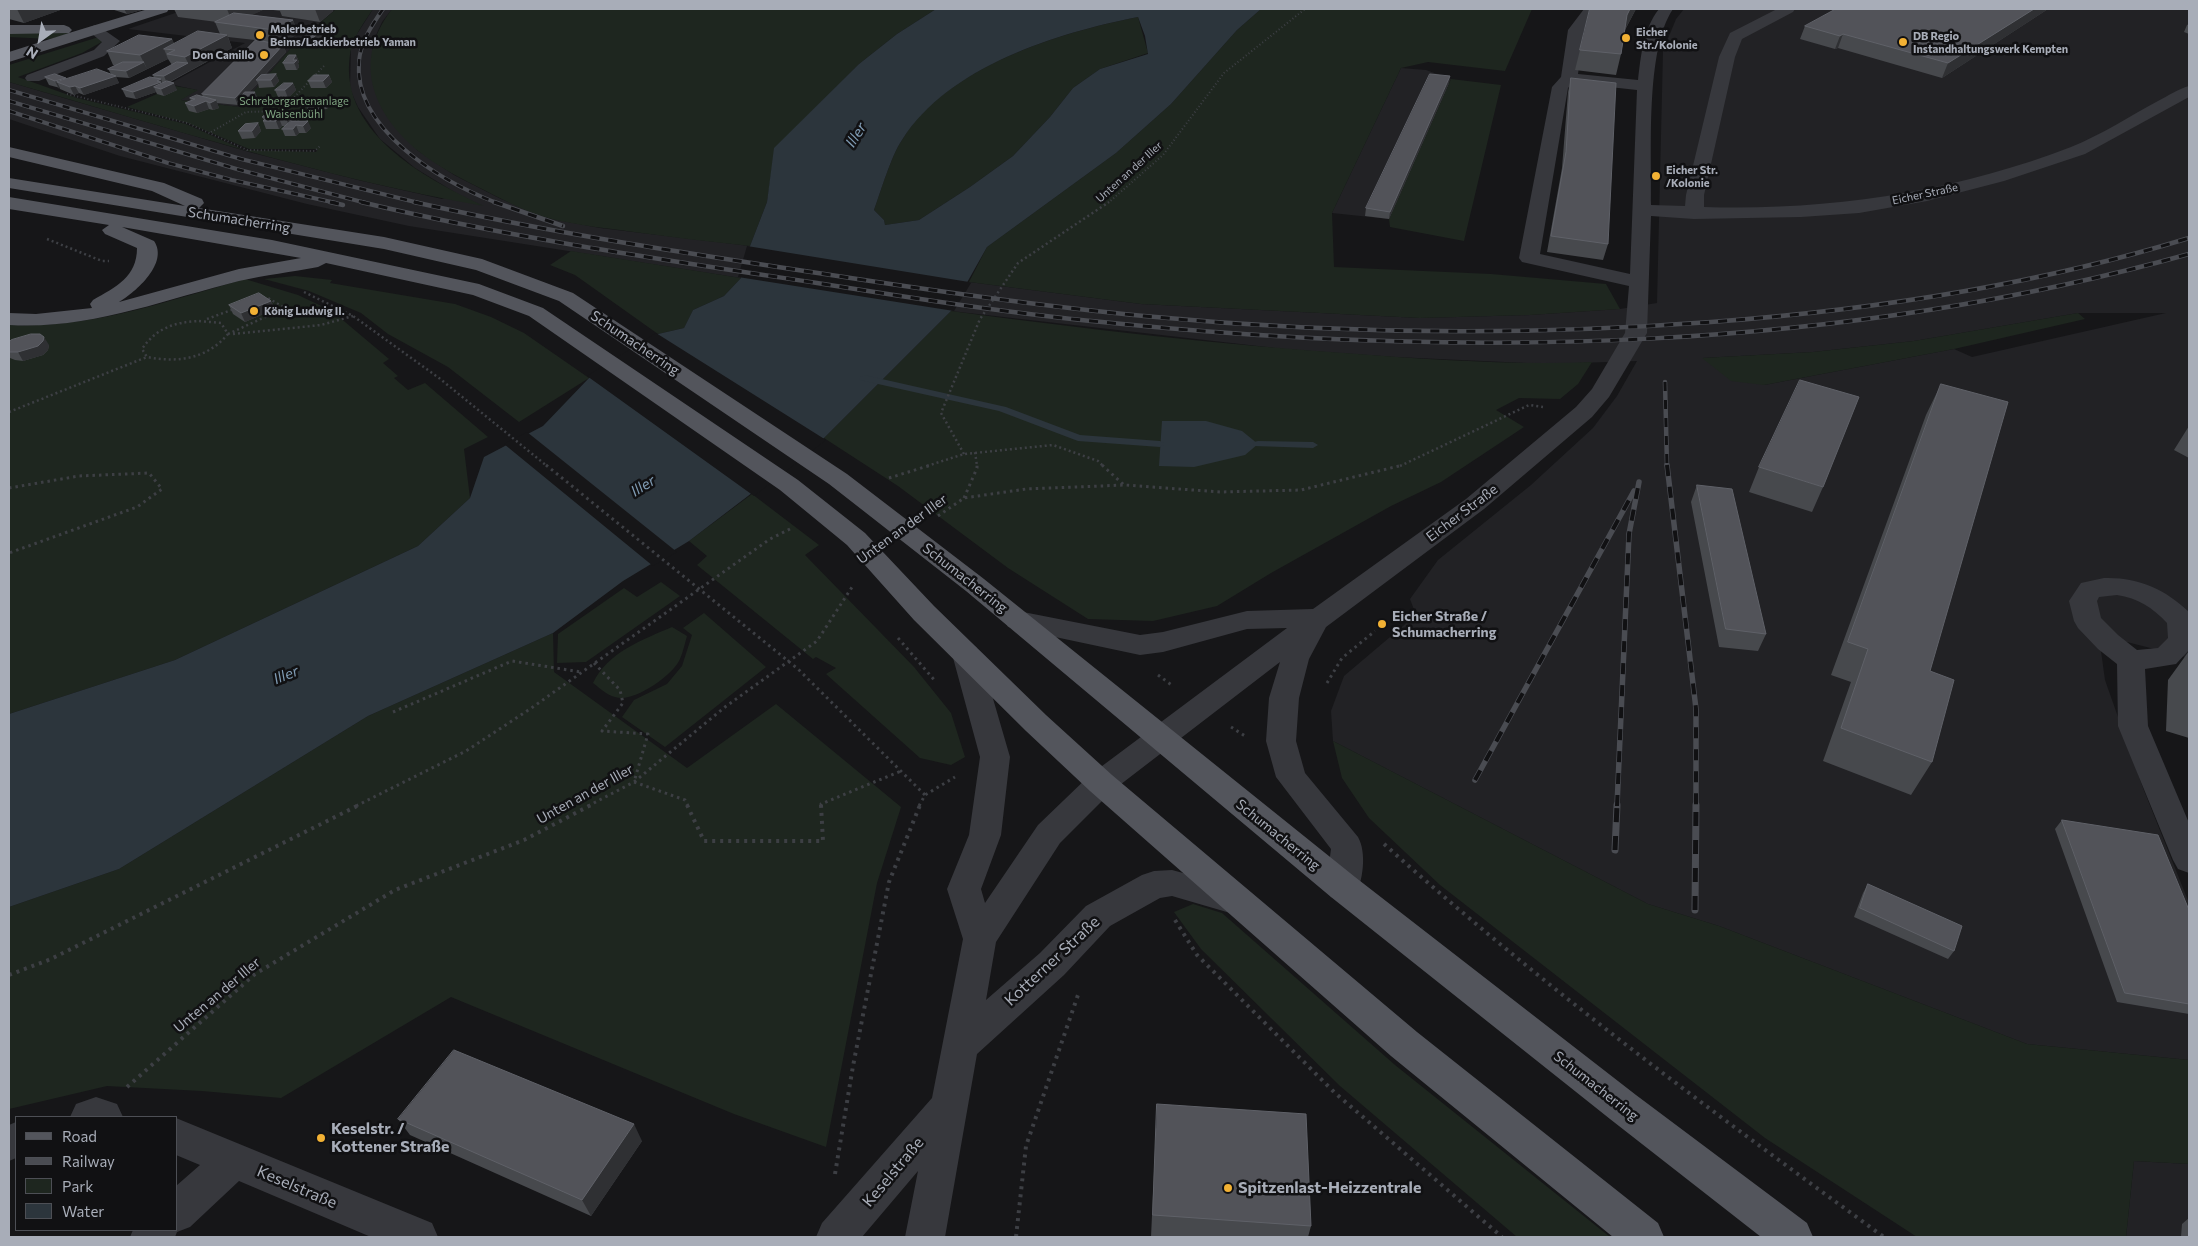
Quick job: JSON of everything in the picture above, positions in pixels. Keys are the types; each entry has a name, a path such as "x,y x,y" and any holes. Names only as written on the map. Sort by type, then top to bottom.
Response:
{"main road":[{"path":"9,57 162,9"},
{"path":"9,29 35,31 95,30"},
{"path":"9,152 158,187 227,218"},
{"name":"Schumacherring","path":"9,183 384,243 482,265 566,297 838,479 975,585 1160,739 1343,887 1622,1107 1793,1237"},
{"name":"Schumacherring","path":"9,203 272,246 479,290 536,312 789,485 856,539 966,654 1101,783 1404,1044 1644,1237"},
{"path":"72,213 147,245 147,263 128,288 81,315"},
{"path":"9,320 46,320 81,315 241,274 332,259"}],"street":[{"path":"1591,9 1576,30 1569,78 1560,87 1529,258 1640,282"},
{"name":"Eicher Straße","path":"1160,739 1318,618 1511,476 1584,412 1601,392 1636,333 1640,282 1645,86 1651,42 1659,18 1666,9"},
{"path":"1694,213 1695,195 1727,57 1735,36 1788,9"},
{"path":"33,78 99,53 112,41 95,30"},
{"path":"1569,78 1645,86"},
{"name":"Eicher Straße","path":"1641,210 1694,213 1801,211 1859,207 1927,195 1998,177 2079,150 2189,91"},
{"path":"1018,620 1140,645 1163,642 1247,620 1318,618"},
{"path":"1318,618 1295,659 1284,698 1282,741 1291,777 1347,846 1343,887"},
{"path":"966,654 995,757 985,835 964,889 980,939"},
{"path":"2131,660 2133,726 2189,860"},
{"path":"925,1237 980,939 1049,834 1101,783 1160,739"},
{"name":"Kotterner Straße","path":"961,1045 1052,964 1098,916 1154,885 1172,883 1237,901"},
{"name":"Keselstraße","path":"836,1237 949,1106"},
{"name":"Keselstraße","path":"178,1137 418,1237"},
{"path":"178,1211 234,1160"}],"path":[{"name":"Unten an der Iller","path":"975,452 964,454 941,413 980,319 1018,263 1105,206 1163,155 1224,72 1305,9"},
{"path":"211,132 246,112 282,112 291,99 324,66"},
{"path":"33,78 49,88 78,97 175,120 211,132 247,150 315,151 320,146"},
{"path":"175,120 179,119"},
{"path":"235,144 240,142"},
{"path":"260,150 265,145"},
{"path":"241,274 305,292 353,316 439,378 798,669 925,795 914,815 889,882 853,1066 834,1176"},
{"path":"9,412 148,358 164,361 186,359 208,352 224,341 228,334 285,308 266,297"},
{"path":"206,320 240,307"},
{"path":"228,334 321,325 353,316"},
{"path":"148,358 142,349 147,339 163,328 184,321 206,320 221,323 228,334"},
{"name":"Unten an der Iller","path":"933,520 964,498 1026,488 1125,485 1220,492 1301,490 1398,467 1529,405 1584,412"},
{"path":"964,498 977,468 975,452 1053,445 1098,461 1125,485"},
{"path":"9,488 79,476 149,473 162,489 137,507 9,553"},
{"path":"9,975 51,958 466,751 594,664 770,539"},
{"name":"Unten an der Iller","path":"97,1116 255,974 395,890 524,840 634,782 725,707 817,641 857,578"},
{"path":"1325,690 1327,682 1342,658 1375,631"},
{"path":"1140,645 1138,661 1252,741 1282,741"},
{"path":"393,712 512,661 582,672"},
{"path":"594,664 620,690 623,703 602,731 648,734 634,782 685,800 704,841 823,841 821,804 901,771"},
{"path":"1382,842 1435,892 1658,1071 1884,1237"},
{"path":"1154,885 1197,955 1334,1092 1502,1237"},
{"path":"1016,1237 1026,1146 1080,990"}],"shaded area":[{"path":"187,9 367,9 335,10 291,48 240,107 180,100 197,90 169,84 245,43 128,29"},
{"path":"373,9 392,9 382,22 371,46 417,150 454,175 501,199 547,218 600,228 750,246 969,282 1141,304 1420,318 1530,315 1620,309 1657,303 1663,51 1676,19 1684,9 2189,9 2189,658 2127,642 2101,651 2105,680 2143,788 2189,903 2189,1060 2027,1044 1719,926 1648,904 1333,741 1331,711 1344,676 1416,615 1410,599 1438,560 1531,485 1593,428 1617,396 1637,361 1548,364 1395,357 1284,349 951,311 409,226 307,204 120,156 9,119 9,82 249,152 358,180 442,199 456,193 415,168 380,139 358,107 350,89 351,48 357,34","holes":["2078,313 2166,313 1972,357 1954,349 1764,385 1703,358 1813,352 1914,341"]},
{"path":"1401,68 1426,70 1451,79 1389,219 1332,213"},
{"path":"2134,1161 2189,1164 2189,1237 2126,1237"}],"green space":[{"name":"Schrebergartenanlage Waisenbühl","path":"373,9 358,33 351,49 349,78 356,104 370,127 389,147 411,165 460,195 484,206 364,181 244,150 316,152 318,149 249,149 188,123 127,107 175,86 198,90 181,100 240,107 291,48 335,10"},
{"path":"392,9 936,9 897,34 859,64 775,148 767,202 750,246 601,228 548,218 508,202 433,162 401,135 388,119 379,102 373,84 371,66 373,47 380,28"},
{"path":"1261,9 1532,9 1505,71 1428,62 1401,68 1332,213 1334,267 1491,274 1606,284 1620,309 1530,315 1420,318 1141,304 969,282 987,247 1116,153 1171,104 1237,30"},
{"path":"1138,17 1148,53 1100,69 1073,88 1050,117 1013,156 970,187 919,220 885,225 884,220 874,210 894,155 902,140 922,114 947,92 976,73 1040,43"},
{"path":"9,32 73,33 50,39 9,37"},
{"path":"102,36 107,39 82,53 18,77 77,98 186,124 244,150 9,82 9,65"},
{"path":"1451,79 1501,85 1464,241 1390,227 1389,219"},
{"path":"571,251 741,278 724,296 693,310 684,328 658,334 575,275 550,265"},
{"path":"295,276 332,280 330,283 455,304 491,317 524,333 589,378 519,422 448,367 388,334 361,313 309,291 264,279"},
{"path":"245,279 298,295 332,311 389,359 383,363 398,376 394,378 408,390 425,383 488,437 464,449 470,498 418,546 175,660 9,714 9,325 70,323 99,318 158,304"},
{"path":"951,311 1154,336 1256,346 1475,361 1592,362 1578,384 1560,399 1519,398 1496,410 1524,427 1441,482 1391,506 1271,573 1217,606 1153,621 1088,619 1008,568 898,486 824,438"},
{"path":"2078,313 2085,319 1954,349 1764,385 1731,381 1702,358 1813,352 1914,341"},
{"path":"752,494 819,545 805,555 914,667 951,713 965,757 951,765 920,758 826,674 836,668 816,657 813,659 697,565 707,556 689,541"},
{"path":"661,582 680,596 586,662 557,663 558,634 624,588 637,597"},
{"path":"704,613 766,667 665,747 622,717 634,700 667,684 682,666 692,635 683,628"},
{"path":"672,627 687,636 680,659 663,679 636,695 620,698 609,695 593,683 599,672 617,655 638,642"},
{"path":"553,633 554,672 687,768 776,704 901,807 877,883 826,1147 734,1114 451,997 281,1098 202,1091 107,1086 9,1109 9,907 119,869 368,716"},
{"path":"1333,741 1648,904 1719,926 2027,1044 2189,1060 2189,1164 2134,1161 2126,1237 1917,1237 1765,1138 1440,885 1369,818 1342,778"},
{"path":"1193,904 1222,913 1395,1065 1610,1237 1517,1237 1340,1086 1201,949 1174,912"}],"water":[{"name":"Iller","path":"936,9 1261,9 1237,30 1171,104 1116,153 987,247 951,311 824,438 689,541 623,581 553,633 368,716 119,869 9,907 9,714 175,660 418,546 470,498 484,457 543,426 589,378 658,334 684,328 693,310 724,296 741,278 750,246 767,202 774,148 859,64 897,34","holes":["1138,17 1145,36 1148,54 1100,69 1073,88 1050,117 1013,156 919,220 885,225 884,220 874,210 890,164 902,140 922,114 947,92 976,73 1040,43"]},
{"path":"1162,421 1206,421 1242,431 1258,444 1245,455 1194,467 1159,466"}],"pier":[{"path":"747,246 971,283 954,311 738,277"},
{"path":"656,333 826,440 754,496 587,376"},
{"path":"527,432 677,552 653,566 504,444"}],"building":[{"path":"1590,9 1630,9 1627,15 1621,54 1580,50"},
{"name":"DB Regio Instandhaltungswerk Kempten","path":"1836,9 2034,9 1948,63 1843,34 1840,36 1805,26"},
{"path":"234,13 293,20 274,30 215,22"},
{"path":"311,30 322,30 314,37 304,37"},
{"path":"198,31 227,35 185,57 167,54 175,50 164,49"},
{"path":"139,35 172,39 140,55 107,51"},
{"path":"256,40 283,45 235,98 202,94"},
{"path":"289,55 296,55 293,60 297,60 294,63 283,63"},
{"path":"123,62 144,62 126,71 108,69"},
{"path":"177,62 188,63 164,76 153,75"},
{"path":"97,69 116,76 80,88 70,87 57,82"},
{"path":"55,74 66,78 55,81 45,77"},
{"path":"276,74 271,80 256,80 261,75"},
{"path":"1430,74 1450,76 1390,212 1366,208"},
{"path":"314,75 329,75 323,81 308,81"},
{"path":"150,77 161,79 157,81 161,82 133,92 122,89"},
{"path":"1571,78 1616,83 1608,244 1551,236 1566,152"},
{"path":"167,81 174,83 161,89 154,87"},
{"path":"284,83 293,83 285,90 275,90"},
{"path":"245,92 255,92 251,97 241,97"},
{"path":"197,95 216,100 210,103 206,101 194,106 185,103 195,99 190,98"},
{"path":"326,99 324,102 305,103 307,100"},
{"path":"293,112 286,118 279,118 276,121 263,121 267,117 262,117 267,113"},
{"path":"291,121 308,121 303,126 296,125 293,129 282,129"},
{"path":"258,123 252,131 238,131 245,124"},
{"path":"259,293 271,301 241,313 229,305"},
{"path":"31,334 40,334 44,337 43,341 38,346 18,352 9,352 9,342 11,340"},
{"path":"1800,380 1859,397 1823,487 1759,467"},
{"path":"1941,384 2008,402 1930,671 1954,680 1932,762 1841,728 1868,649 1848,642"},
{"path":"1697,485 1732,489 1766,634 1726,629"},
{"path":"2062,820 2158,835 2189,910 2189,1004 2125,993"},
{"path":"1868,884 1962,926 1954,951 1860,908"},
{"path":"454,1050 634,1124 582,1200 398,1119"},
{"name":"Spitzenlast-Heizzentrale","path":"1157,1104 1306,1114 1311,1226 1153,1215"}],"waterway":[{"path":"864,378 1002,409 1078,438 1160,444"},
{"path":"1258,444 1313,445"}],"railway":[{"path":"383,9 371,27 359,61 361,86 370,109 386,131 405,150 451,182 497,203"},
{"path":"9,90 241,159 419,203"},
{"path":"9,101 240,170 366,203"},
{"path":"9,111 168,163 232,180 336,203"},
{"path":"330,202 343,205"},
{"path":"361,202 474,227 588,247 995,310 1238,334 1375,341 1513,343 1650,339 1786,328 1922,311 2056,287 2189,254"},
{"path":"414,202 517,224 621,242 1026,303 1215,322 1356,330 1569,330 1711,322 1832,311 1952,294 2012,283 2071,270 2189,238"},
{"path":"494,202 563,226"},
{"path":"1665,382 1667,466"},
{"path":"1667,465 1696,709 1696,805"},
{"path":"1617,806 1629,534 1639,482"},
{"path":"1475,780 1634,491"},
{"path":"1615,850 1617,805"},
{"path":"1695,910 1696,805"}],"place":[{"name":"Malerbetrieb Beims/Lackierbetrieb Yaman","path":"260,35"},
{"name":"Eicher Str./Kolonie","path":"1626,38"},
{"name":"DB Regio Instandhaltungswerk Kempten","path":"1903,42"},
{"name":"Don Camillo","path":"264,55"},
{"name":"Eicher Str. /Kolonie","path":"1656,176"},
{"name":"König Ludwig II.","path":"254,311"},
{"name":"Eicher Straße / Schumacherring","path":"1382,624"},
{"name":"Keselstr. / Kottener Straße","path":"321,1138"},
{"name":"Spitzenlast-Heizzentrale","path":"1228,1188"}]}
